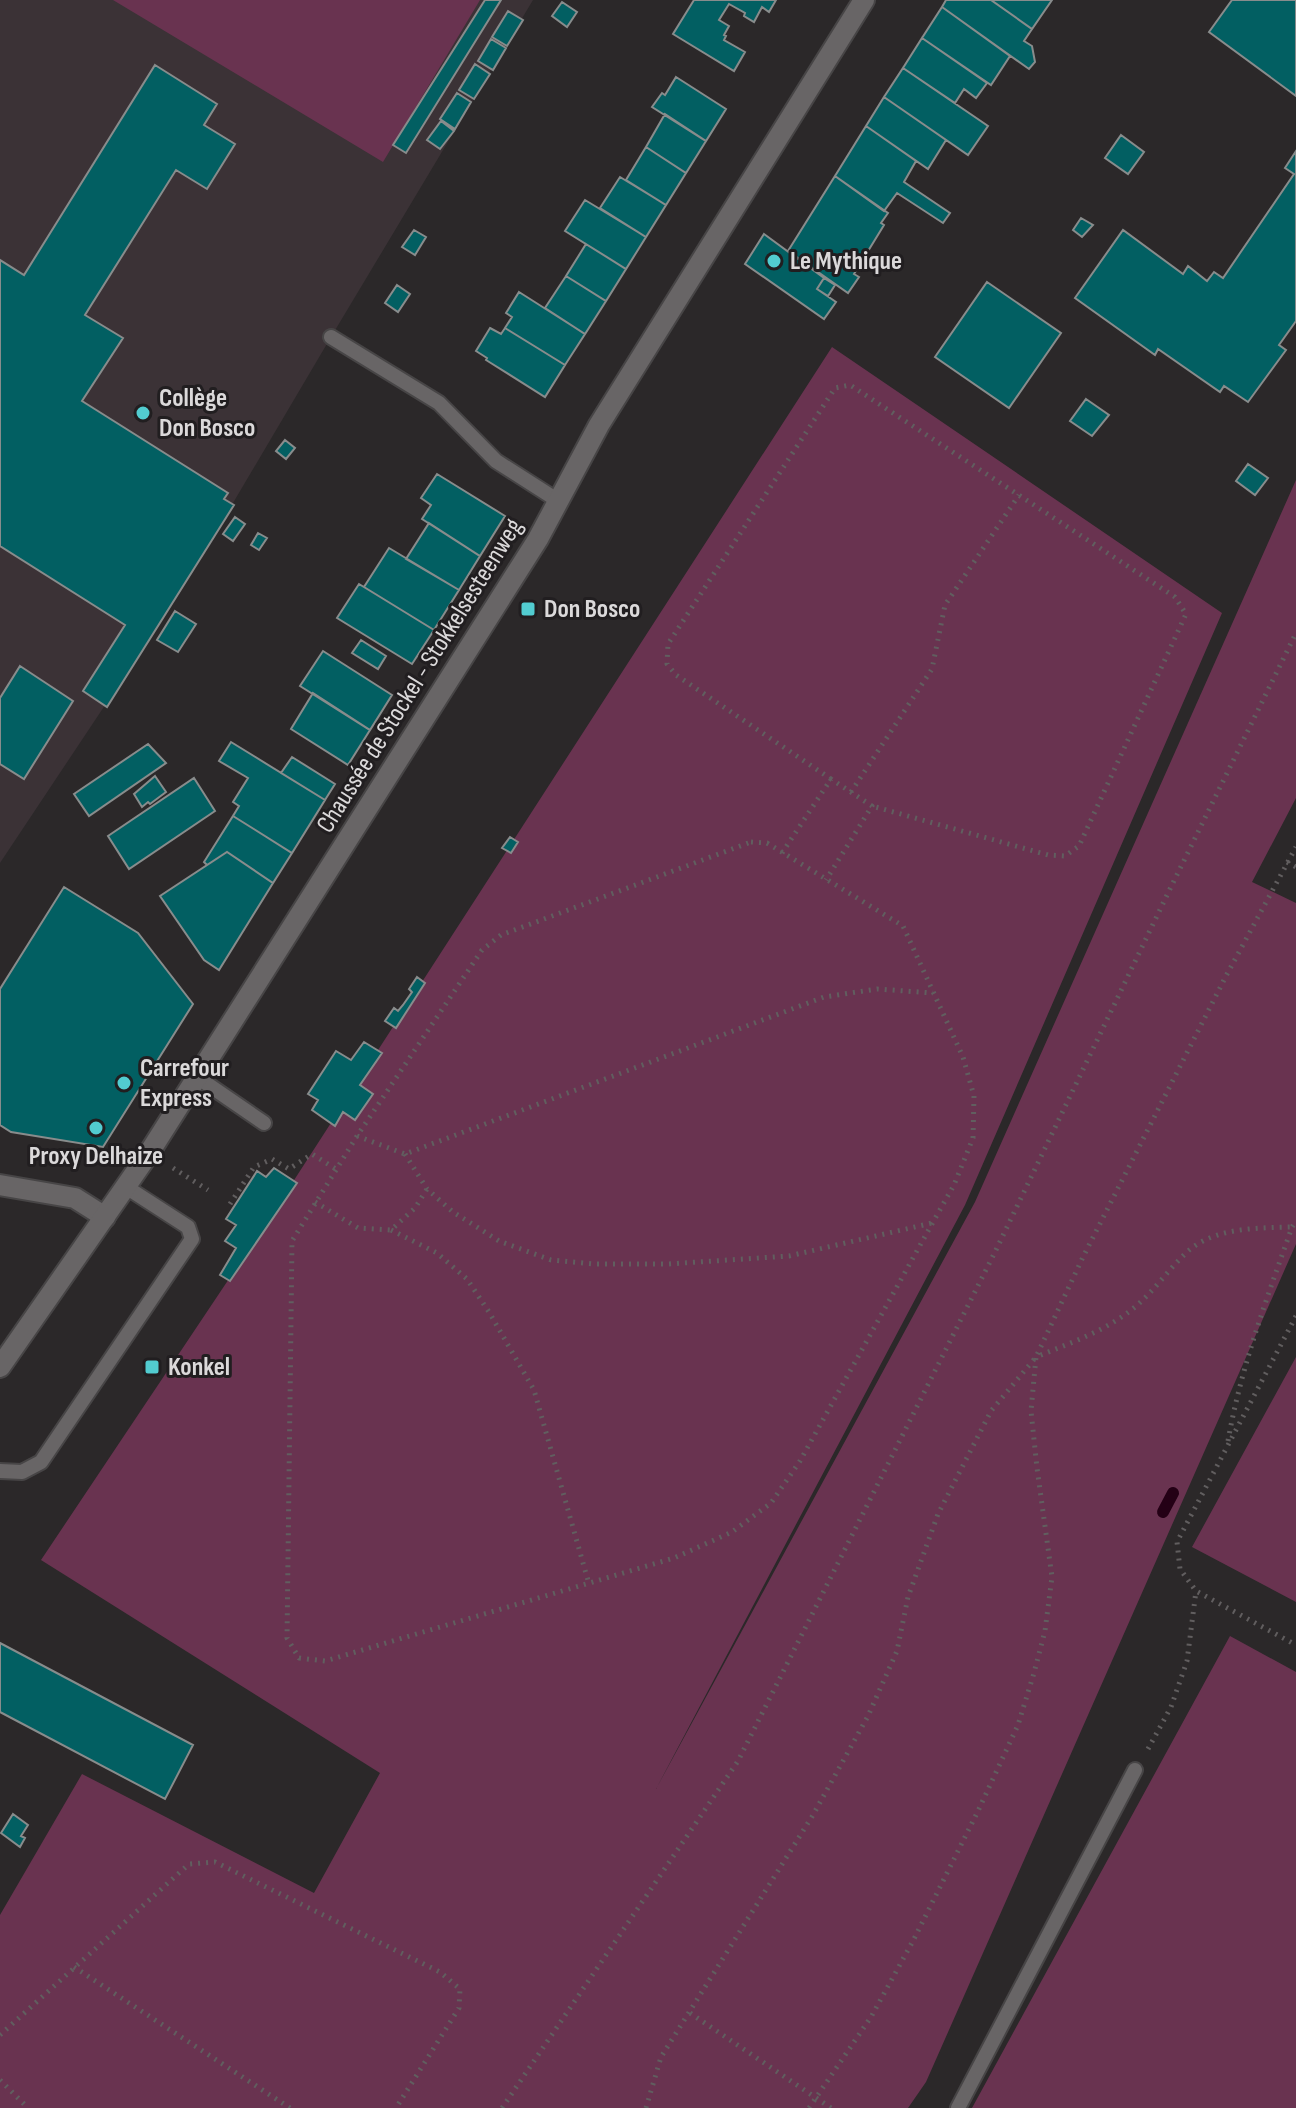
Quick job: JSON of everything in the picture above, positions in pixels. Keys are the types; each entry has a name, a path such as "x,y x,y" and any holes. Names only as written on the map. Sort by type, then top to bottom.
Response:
{"street":[{"name":"Chaussée de Stockel - Stokkelsesteenweg","path":"0,1367 126,1187 538,539 599,425 864,0"},
{"path":"0,1185 75,1198 105,1217"}],"lane":[{"path":"331,337 439,403 496,461 557,500"},
{"path":"197,1077 264,1123"},
{"path":"0,1471 22,1472 41,1462 192,1239 188,1227 126,1187"},
{"path":"958,2108 1135,1770"}],"path":[{"path":"850,385 1019,495 1175,597 1186,614 1079,846 1065,856 1048,855 872,806 676,675 667,664 668,644 835,388 850,385"},
{"path":"851,792 932,669 945,605 1019,495"},
{"path":"502,2108 738,1761 995,1252 1296,633"},
{"path":"782,853 831,779"},
{"path":"826,880 872,806"},
{"path":"751,842 767,843 826,880 903,926 963,1057 974,1096 973,1138 954,1185 800,1461 771,1503 732,1532 674,1558 325,1661 299,1658 287,1638 292,1241 357,1136 482,950 501,935 751,842"},
{"path":"646,2108 661,2057 813,1815 868,1716 897,1651 908,1597 938,1514 991,1411 1036,1357 1083,1257 1226,976 1296,847"},
{"path":"1287,862 1296,867"},
{"path":"405,1154 824,997 877,989 933,993"},
{"path":"357,1136 405,1154 427,1189 453,1212 499,1241 551,1260 595,1264 668,1264 789,1256 933,1222"},
{"path":"230,1204 254,1167 272,1159 289,1169 312,1154 336,1169"},
{"path":"165,1163 208,1190"},
{"path":"391,1230 415,1208 427,1189"},
{"path":"315,1202 358,1228 391,1230 437,1253 467,1279 534,1390 589,1584"},
{"path":"1036,1357 1100,1330 1136,1307 1189,1250 1211,1238 1247,1229 1294,1224 1248,1354 1226,1450"},
{"path":"1296,1316 1177,1542 1180,1569 1196,1591 1296,1645"},
{"path":"809,2108 871,2017 913,1941 1018,1725 1034,1673 1045,1631 1052,1577 1031,1411 1036,1357"},
{"path":"1135,1770 1171,1707 1187,1661 1196,1591"},
{"path":"0,2035 189,1864 215,1862 440,1972 460,1989 459,2008 396,2108"},
{"path":"74,1967 290,2108"},
{"path":"690,2013 831,2108"},
{"path":"0,2080 28,2108"}],"shaded area":[{"name":"Collège Don Bosco","path":"0,0 533,0 181,591 0,863"},
{"path":"113,0 480,0 383,162"},
{"path":"832,347 1222,613 965,1205 656,1789 975,1202 1296,480 1296,798 1252,882 1296,903 1296,1244 926,2082 908,2108 0,2108 0,1915 82,1774 314,1893 380,1773 41,1560 267,1222"},
{"path":"1296,1357 1296,1602 1192,1547"},
{"path":"1230,1636 1296,1672 1296,2108 972,2108"}],"building":[{"path":"485,0 501,0 406,153 393,145"},
{"path":"694,0 776,0 769,12 762,7 754,22 729,4 719,20 729,26 724,40 745,52 734,71 673,34"},
{"path":"946,0 991,0 1032,29 1024,41 1032,46 1035,62 1029,69 942,7"},
{"path":"991,0 1052,0 1032,29"},
{"path":"1232,0 1296,0 1296,96 1209,32"},
{"path":"562,2 577,12 567,27 552,16"},
{"path":"942,7 1010,56 991,85 922,38"},
{"path":"508,11 523,20 507,46 492,37"},
{"path":"922,38 987,83 976,98 964,89 955,103 903,68"},
{"path":"491,39 506,48 493,70 478,61"},
{"path":"475,64 490,74 474,99 459,90"},
{"path":"155,65 217,104 204,125 235,144 207,189 176,170 85,315 123,338 82,401 228,493 224,499 234,505 107,707 83,691 125,625 0,546 0,260 24,275"},
{"path":"903,68 988,126 968,155 884,97"},
{"path":"676,77 726,109 706,141 652,107 662,93 665,95"},
{"path":"457,93 471,102 455,129 440,119"},
{"path":"884,97 946,140 928,169 866,126"},
{"path":"665,114 706,141 686,173 646,147"},
{"path":"441,121 454,131 440,149 427,140"},
{"path":"866,126 916,161 904,182 950,213 943,223 897,193 884,211 835,176"},
{"path":"1121,135 1144,152 1128,174 1105,158"},
{"path":"646,147 686,173 666,205 626,180"},
{"path":"1296,151 1296,321 1279,345 1286,350 1248,402 1224,386 1220,392 1158,349 1155,355 1075,298 1123,230 1183,274 1188,266 1207,281 1214,272 1223,278 1294,174 1285,168"},
{"path":"835,176 888,213 854,274 859,277 848,293 788,251"},
{"path":"620,177 666,205 646,237 600,208"},
{"path":"585,200 646,237 626,269 565,231"},
{"path":"1081,218 1093,225 1082,237 1073,230"},
{"path":"414,230 426,237 415,255 402,247"},
{"path":"764,234 824,278 817,289 836,302 824,319 745,264"},
{"path":"586,244 626,269 606,301 566,276"},
{"path":"566,276 606,301 585,334 545,308"},
{"path":"824,278 835,285 828,296 817,289"},
{"path":"987,282 1061,333 1009,408 935,357"},
{"path":"397,285 410,294 398,312 385,303"},
{"path":"519,292 585,334 565,365 505,328 512,317 506,313"},
{"path":"490,328 501,334 505,328 565,365 545,397 476,351"},
{"path":"1086,399 1109,415 1092,436 1070,421"},
{"path":"285,440 295,448 286,459 276,451"},
{"path":"1248,464 1268,478 1255,495 1236,481"},
{"path":"437,474 505,516 480,556 422,519 431,505 421,498"},
{"path":"235,517 245,524 233,541 223,534"},
{"path":"429,523 480,556 459,590 406,559"},
{"path":"258,533 267,538 259,550 251,545"},
{"path":"389,548 459,590 434,630 364,587"},
{"path":"359,584 434,630 412,664 337,618"},
{"path":"175,611 196,624 178,652 157,640"},
{"path":"361,640 386,656 378,669 352,653"},
{"path":"323,651 392,695 370,730 300,686"},
{"path":"20,666 73,701 24,779 0,764 0,698"},
{"path":"313,693 370,730 348,765 291,729"},
{"path":"231,742 325,800 292,853 233,816 239,806 233,802 248,778 219,761"},
{"path":"148,744 166,763 89,816 74,794"},
{"path":"292,757 335,784 325,800 281,773"},
{"path":"155,776 166,792 142,807 134,794"},
{"path":"194,778 215,811 129,869 108,836"},
{"path":"233,816 292,853 273,883 227,852 207,865 204,862"},
{"path":"510,837 518,842 511,853 502,848"},
{"path":"227,852 273,883 219,970 204,960 160,896"},
{"path":"64,887 138,933 193,1004 103,1147 11,1132 0,1125 0,989"},
{"path":"417,977 425,983 396,1028 385,1021 394,1008 398,1011 403,1005"},
{"path":"364,1042 382,1053 360,1085 373,1094 355,1120 343,1112 335,1126 312,1110 318,1100 308,1094 336,1051 351,1060"},
{"path":"274,1168 297,1183 230,1281 220,1275 236,1248 225,1241 236,1225 226,1219 257,1171 266,1177"},
{"path":"0,1643 193,1745 165,1799 0,1712"},
{"path":"13,1814 28,1825 21,1836 25,1838 20,1847 1,1833"}],"waterway":[{"path":"1163,1512 1173,1493"}],"place":[{"name":"Le Mythique","path":"774,261"},
{"name":"Collège Don Bosco","path":"143,413"},
{"name":"Don Bosco","path":"528,609"},
{"name":"Carrefour Express","path":"124,1083"},
{"name":"Proxy Delhaize","path":"96,1128"},
{"name":"Konkel","path":"152,1367"}]}
